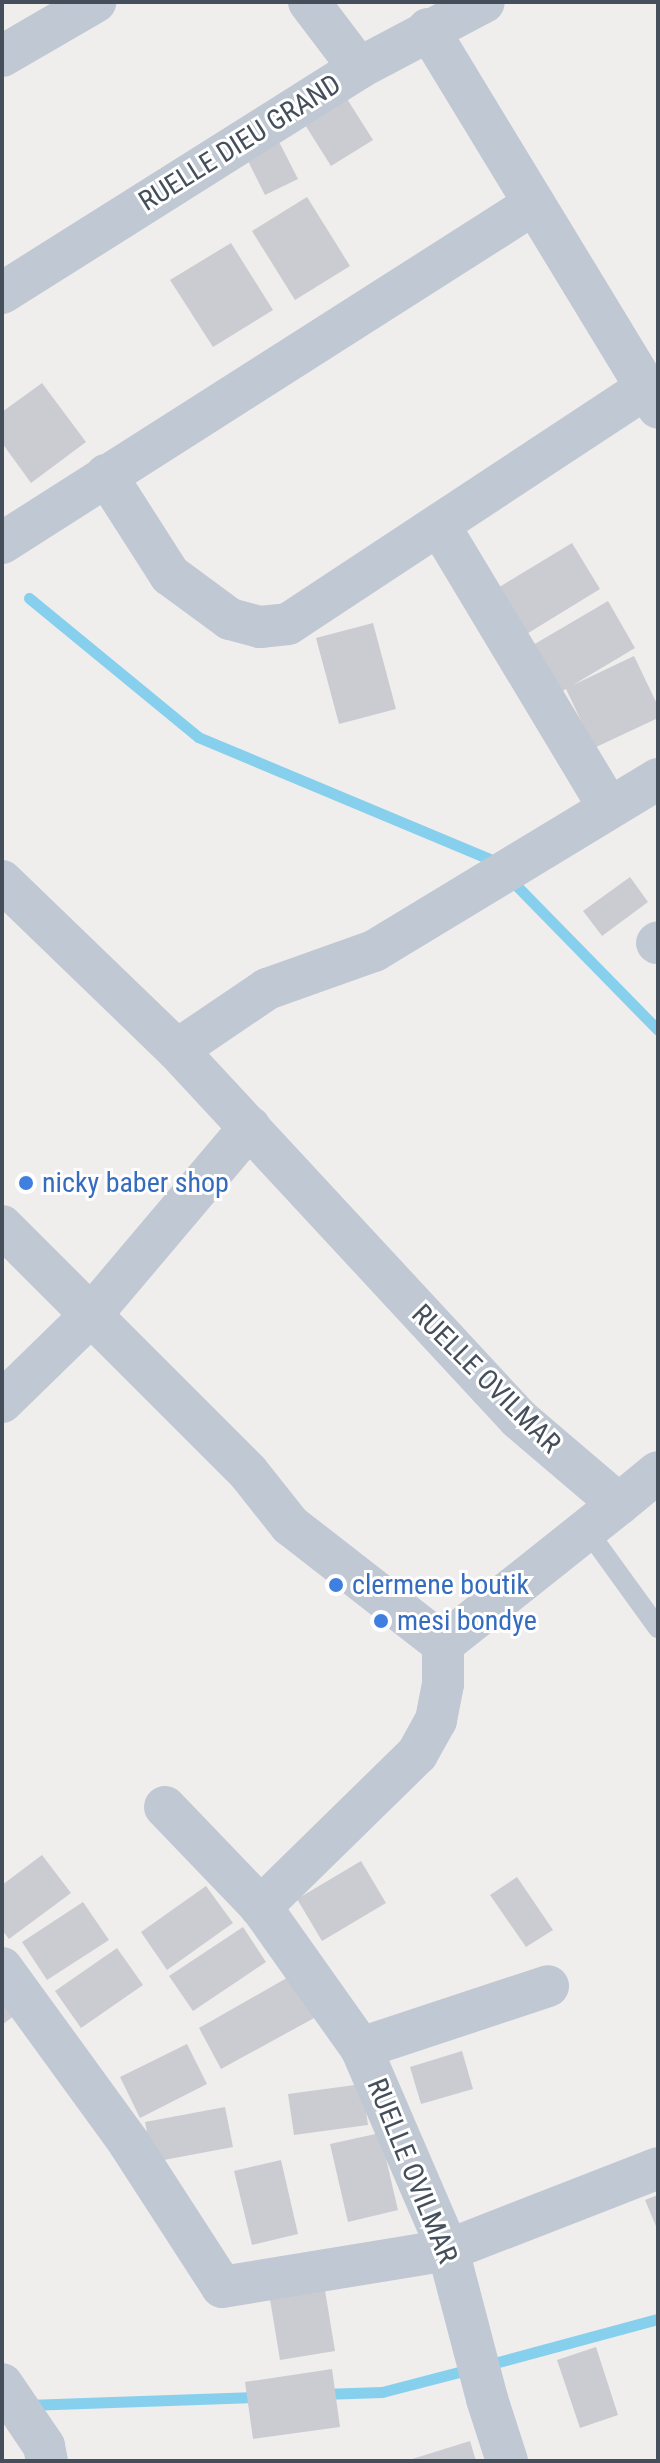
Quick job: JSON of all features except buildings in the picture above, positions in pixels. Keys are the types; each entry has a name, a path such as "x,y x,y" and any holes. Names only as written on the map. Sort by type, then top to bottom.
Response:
{"street":[{"path":"2,56 95,2"},
{"path":"309,2 359,68"},
{"name":"RUELLE DIEU GRAND","path":"2,293 359,68 484,2"},
{"path":"106,475 170,575 230,619 260,627 288,624 439,525 652,398 428,29"},
{"path":"2,543 534,204"},
{"path":"439,525 609,808"},
{"path":"177,1050 267,989 374,951 658,779"},
{"name":"RUELLE OVILMAR","path":"2,881 177,1050 519,1419 619,1504"},
{"path":"2,1402 91,1315 250,1127"},
{"path":"2,1226 248,1472 290,1525 443,1644"},
{"path":"443,1644 658,1472"},
{"path":"261,1907 417,1754 436,1720 443,1684 443,1644"},
{"name":"RUELLE OVILMAR","path":"165,1807 261,1907 361,2048 448,2250 487,2399 507,2461"},
{"path":"2,1968 129,2143 222,2287 448,2250 658,2168"},
{"path":"361,2048 548,1986"},
{"path":"2,2384 46,2454"}],"lane":[{"path":"587,1530 658,1628"}],"waterway":[{"path":"29,598 198,737 492,860 498,867"},
{"path":"510,879 658,1030"},
{"path":"487,2365 658,2319"},
{"path":"322,2394 382,2392 470,2369"},
{"path":"27,2405 261,2397"}],"place":[{"name":"nicky baber shop","path":"26,1183"},
{"name":"clermene boutik","path":"336,1585"},
{"name":"mesi bondye","path":"381,1621"}]}
